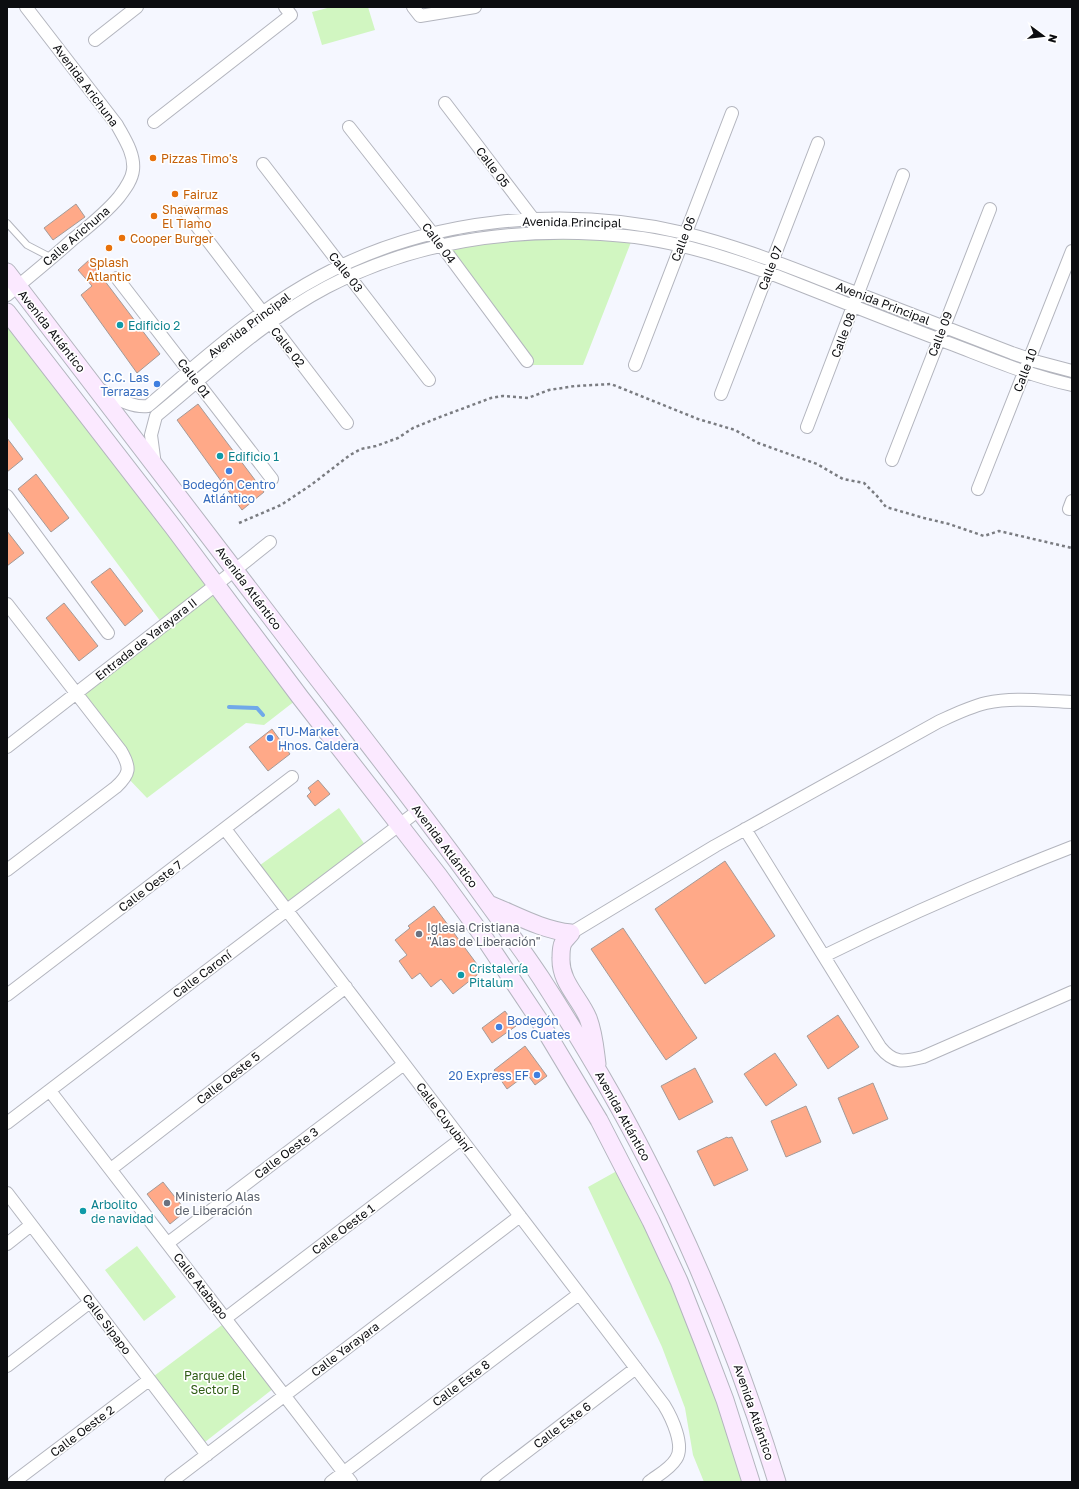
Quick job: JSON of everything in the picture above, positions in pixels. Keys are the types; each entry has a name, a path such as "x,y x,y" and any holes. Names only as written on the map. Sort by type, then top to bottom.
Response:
{"main road":[{"name":"Avenida Atlántico","path":"7,272 12,291 96,387 419,810 488,903 540,977 598,1072 646,1158 690,1250 743,1380 777,1482"},
{"name":"Avenida Atlántico","path":"7,312 457,901 513,980 543,1026 599,1120 651,1221 679,1282 704,1342 751,1482"},
{"path":"488,903 546,928 558,932 571,933"},
{"path":"571,933 563,943 561,951 562,973 588,1020 592,1031 598,1072"}],"street":[{"name":"Avenida Arichuna","path":"26,7 117,125 125,139 130,153 133,169"},
{"path":"95,40 137,7"},
{"path":"154,122 291,15 284,7"},
{"path":"413,7 420,16 475,7"},
{"name":"Calle 05","path":"445,103 534,220"},
{"name":"Calle 06","path":"635,365 732,113"},
{"name":"Calle 04","path":"349,127 433,234 527,361"},
{"name":"Calle 07","path":"721,394 818,143"},
{"name":"Calle 03","path":"263,164 429,380"},
{"name":"Calle Arichuna","path":"12,291 89,227 119,197 127,186 133,169"},
{"name":"Calle 08","path":"807,427 903,175"},
{"name":"Calle 09","path":"892,460 990,209"},
{"name":"Calle 02","path":"186,212 347,423"},
{"path":"534,220 534,234"},
{"name":"Avenida Principal","path":"96,387 130,404 141,407 148,406 262,312 303,286 341,266 379,249 433,234 476,226 534,220 612,221 686,234 732,246 1029,359 1072,371"},
{"name":"Avenida Principal","path":"155,465 151,435 156,416 270,323 326,288 386,261 428,248 497,237 570,233 645,238 681,245 768,273 1024,372 1072,385"},
{"name":"Calle 10","path":"978,489 1072,251"},
{"name":"Calle 01","path":"117,278 272,479"},
{"path":"7,496 108,633"},
{"name":"Entrada de Yarayara II","path":"7,747 217,585 270,542"},
{"path":"7,870 116,787 126,776 128,765 121,751 8,607"},
{"path":"571,933 745,830 938,722 970,708 987,703 1029,700 1072,702"},
{"name":"Calle Oeste 7","path":"7,995 292,777"},
{"name":"Calle Caroní","path":"7,1124 419,810"},
{"name":"Calle Cuyubiní","path":"225,829 664,1405 670,1415 680,1448 676,1459 669,1467 649,1482"},
{"path":"745,830 880,1047 893,1059 901,1061 923,1056 1072,992"},
{"path":"824,956 893,922 1072,847"},
{"name":"Calle Oeste 5","path":"111,1169 346,987"},
{"name":"Calle Oeste 3","path":"168,1243 404,1064"},
{"name":"Calle Atabapo","path":"50,1091 347,1477"},
{"name":"Calle Oeste 1","path":"226,1318 461,1139"},
{"name":"Calle Sipapo","path":"7,1193 207,1455"},
{"name":"Calle Yarayara","path":"171,1482 520,1216"},
{"path":"7,1244 31,1225"},
{"name":"Calle Este 8","path":"331,1482 347,1477 579,1294"},
{"path":"7,1366 90,1302"},
{"name":"Calle Este 6","path":"487,1482 636,1368"},
{"name":"Calle Oeste 2","path":"14,1482 149,1380"}],"lane":[{"path":"7,223 27,245 52,258"}],"path":[{"path":"239,523 281,505 361,449 376,446 398,438 413,428 440,417 491,398 503,396 528,398 549,390 574,386 611,384 698,419 735,430 758,442 817,464 843,479 864,484 886,507 949,524 984,536 999,531 1072,548"}],"green space":[{"path":"331,7 368,7 375,30 322,45 312,12"},
{"path":"497,237 633,237 583,365 531,365 441,246"},
{"path":"7,312 300,697 264,725 246,723 147,798 126,776 128,771 76,694 164,626 7,416"},
{"path":"339,808 368,849 288,910 256,868"},
{"path":"624,1167 751,1482 704,1482 693,1455 685,1408 662,1347 588,1187"},
{"path":"137,1246 176,1297 144,1321 105,1270"},
{"name":"Parque del Sector B","path":"222,1325 274,1388 205,1442 154,1376"}],"building":[{"path":"76,204 85,217 53,240 44,228"},
{"name":"Edificio 2","path":"89,260 160,354 137,373 81,295 92,286 78,270"},
{"name":"Edificio 1","path":"198,404 264,492 242,510 177,420"},
{"path":"7,438 23,459 7,472"},
{"path":"36,474 69,518 51,532 18,489"},
{"path":"7,531 24,553 7,566"},
{"path":"110,568 143,611 125,626 91,582"},
{"path":"64,603 98,646 79,661 46,618"},
{"path":"272,729 290,754 268,771 249,747"},
{"path":"318,780 330,794 315,806 307,796 311,792 308,788"},
{"path":"725,861 775,936 705,984 655,909"},
{"path":"434,906 482,971 453,994 441,979 431,987 420,973 412,979 399,961 407,955 395,940 410,928 408,926"},
{"path":"623,928 697,1038 666,1060 591,949"},
{"name":"Bodegón Los Cuates","path":"505,1011 516,1026 492,1043 482,1028"},
{"path":"838,1015 859,1047 828,1069 807,1036"},
{"path":"525,1046 547,1076 535,1085 527,1074 507,1089 494,1070"},
{"path":"775,1053 797,1085 766,1106 744,1074"},
{"path":"695,1068 713,1102 679,1120 661,1086"},
{"path":"873,1083 888,1119 853,1134 838,1098"},
{"path":"806,1106 821,1142 786,1157 771,1121"},
{"path":"727,1137 732,1137 748,1170 714,1186 697,1151"},
{"name":"Ministerio Alas de Liberación","path":"163,1182 186,1211 170,1224 147,1194"}],"waterway":[{"path":"229,707 257,708 263,715"}],"place":[{"name":"Pizzas Timo's","path":"153,158"},
{"name":"Fairuz","path":"175,194"},
{"name":"Shawarmas El Tiamo","path":"154,216"},
{"name":"Cooper Burger","path":"122,238"},
{"name":"Splash Atlantic","path":"109,248"},
{"name":"Edificio 2","path":"120,325"},
{"name":"C.C. Las Terrazas","path":"157,384"},
{"name":"Edificio 1","path":"220,456"},
{"name":"Bodegón Centro Atlántico","path":"229,471"},
{"name":"TU-Market Hnos. Caldera","path":"270,738"},
{"name":"Iglesia Cristiana \"Alas de Liberación\"","path":"419,934"},
{"name":"Cristalería Pitalum","path":"461,975"},
{"name":"Bodegón Los Cuates","path":"499,1027"},
{"name":"20 Express EF","path":"537,1075"},
{"name":"Ministerio Alas de Liberación","path":"167,1203"},
{"name":"Arbolito de navidad","path":"83,1211"}]}
